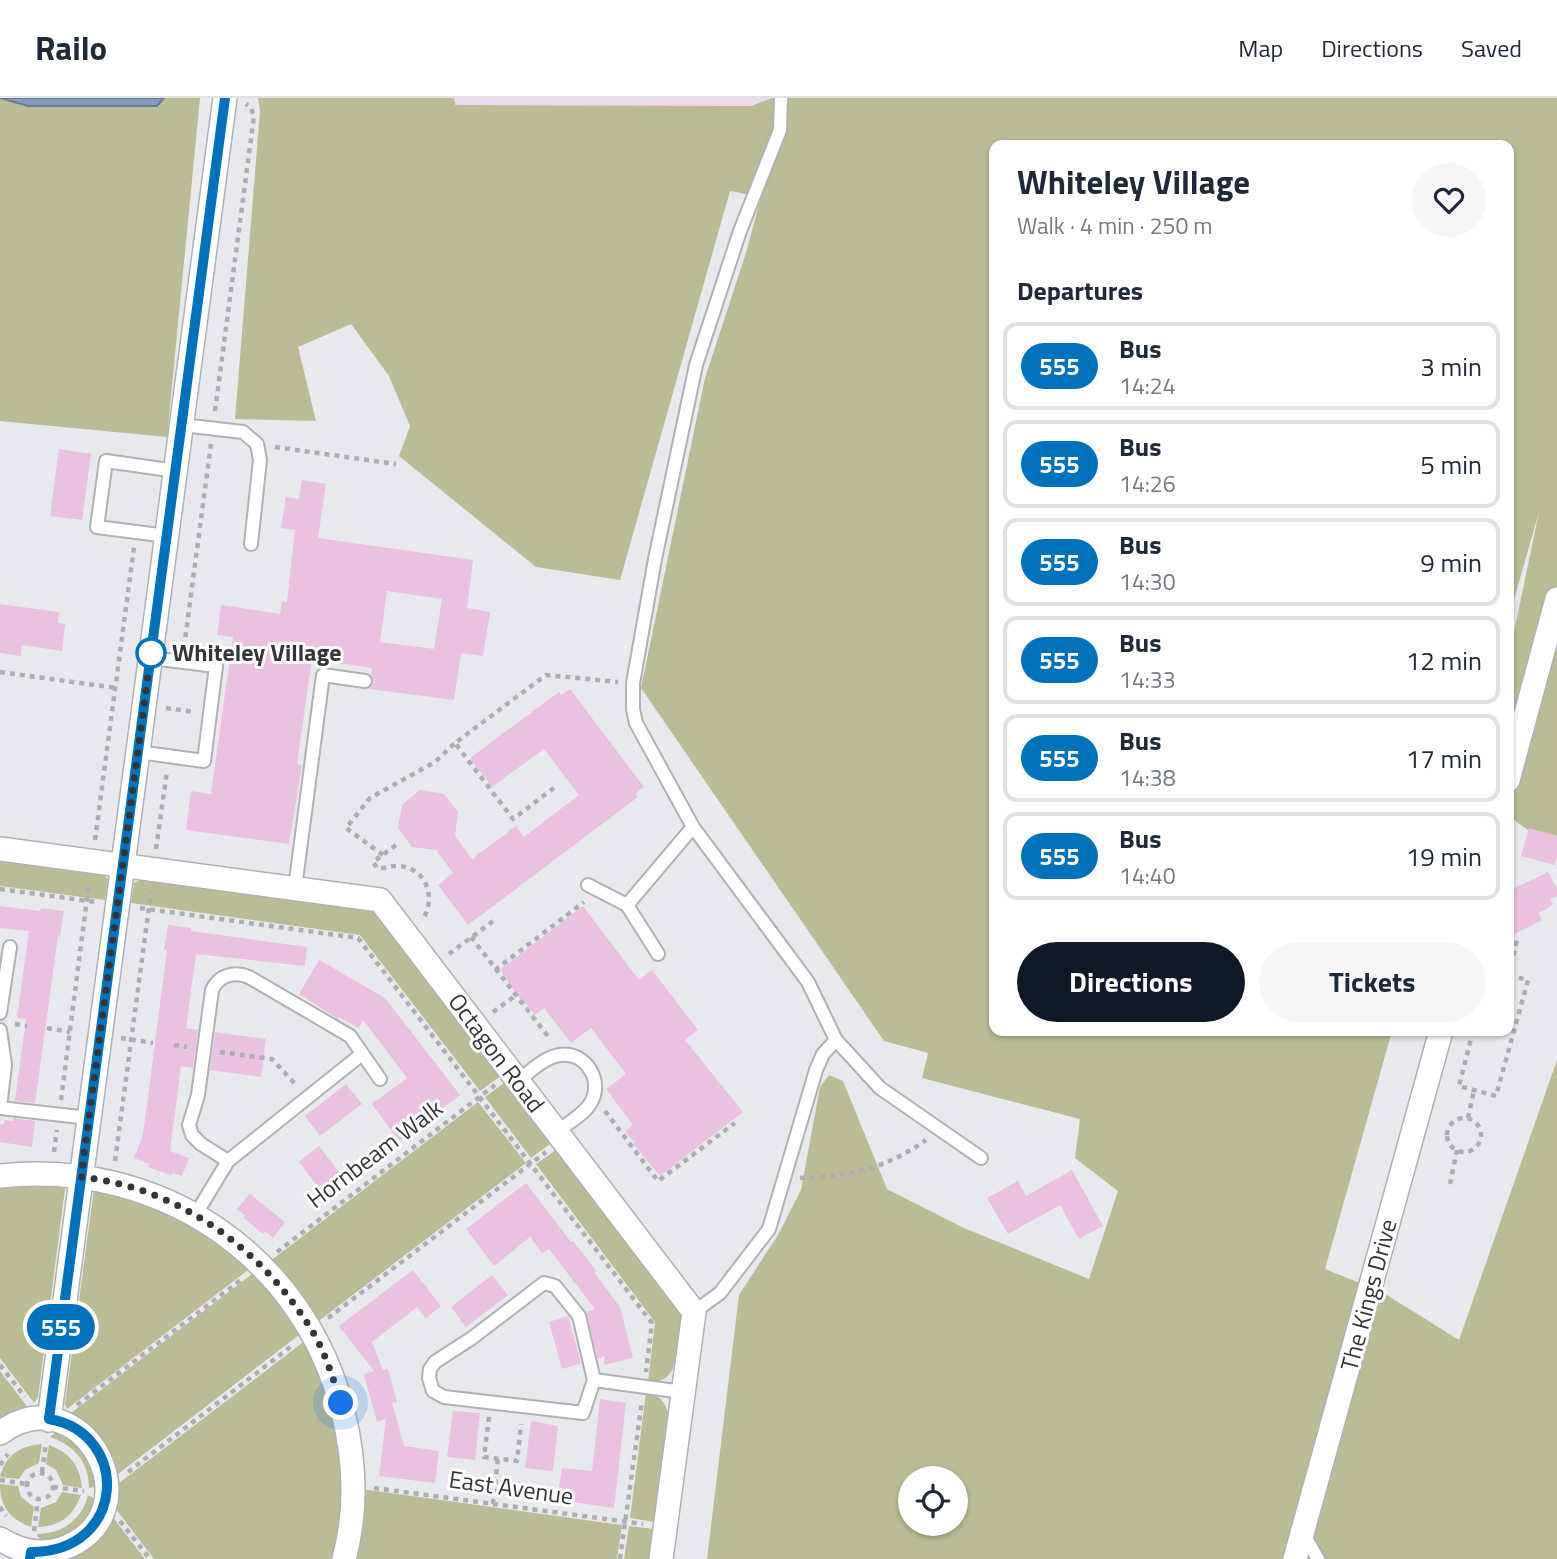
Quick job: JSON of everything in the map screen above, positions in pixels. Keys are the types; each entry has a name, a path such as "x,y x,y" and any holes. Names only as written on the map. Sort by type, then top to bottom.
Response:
{"street":[{"path":"47,1431 182,425 234,100"},
{"path":"1514,758 1557,600"},
{"name":"Octagon Road","path":"0,849 380,900 694,1312"},
{"name":"The Kings Drive","path":"1296,1559 1440,1036"},
{"path":"0,1176 26,1174 81,1177 112,1182 159,1196 196,1214 261,1264 283,1289 312,1330 333,1377 341,1403 351,1448 352,1485 351,1524 344,1559"},
{"path":"661,1559 694,1312"},
{"path":"6,1441 8,1427 28,1420 47,1431 69,1426 86,1437 99,1454 106,1474 95,1493 101,1515 89,1532 72,1545 31,1556 11,1546 6,1530"}],"lane":[{"path":"781,98 780,130 740,231 695,365 632,683 633,709 636,723 693,827 808,982 836,1040 880,1088 981,1158"},
{"path":"182,425 243,432 257,444 260,460 251,544"},
{"path":"167,536 97,527 106,461 176,471"},
{"path":"138,752 204,761 216,666 151,658"},
{"path":"295,888 323,675 365,681"},
{"path":"627,905 693,827"},
{"path":"588,885 627,905 658,954"},
{"path":"0,1013 2,982 10,947"},
{"path":"228,1161 201,1144 192,1135 189,1125 198,1095 212,990 220,979 234,974 249,977 350,1036 380,1079"},
{"path":"0,1030 5,1065 0,1108 89,1118"},
{"path":"694,1312 720,1293 769,1229 816,1070 823,1054 836,1040"},
{"path":"196,1214 228,1161 362,1054"},
{"path":"514,1077 561,1054 571,1055 588,1066 595,1084 591,1103 559,1136"},
{"path":"544,1283 555,1286 579,1316 594,1380 583,1413 437,1394 430,1386 430,1369 435,1362 472,1338 544,1283"},
{"path":"594,1380 683,1392"},
{"path":"1303,1533 1318,1559"}],"path":[{"path":"182,662 254,116 251,108 234,100"},
{"path":"257,444 396,464"},
{"path":"0,672 133,690 158,707 210,714"},
{"path":"383,855 346,828 370,798 435,762 455,743 545,675 632,683"},
{"path":"455,743 513,819 554,789"},
{"path":"112,1182 169,756"},
{"path":"396,845 373,862 377,868 402,866 413,870 427,886 429,907 418,925"},
{"path":"495,970 585,901 588,885"},
{"path":"0,889 358,938 652,1323 621,1559"},
{"path":"442,958 496,919"},
{"path":"471,937 554,1044"},
{"path":"1514,952 1517,939"},
{"path":"1514,976 1528,980 1514,1031"},
{"path":"486,1017 515,996"},
{"path":"1472,1036 1459,1086 1496,1096 1513,1036"},
{"path":"174,1045 272,1059 309,1099"},
{"name":"Hornbeam Walk","path":"47,1431 479,1097 514,1077"},
{"path":"1468,1118 1474,1090"},
{"path":"601,1106 658,1181 735,1123"},
{"path":"1468,1118 1478,1125 1481,1137 1475,1148 1457,1150 1449,1142 1448,1129 1456,1120 1468,1118"},
{"path":"785,1179 831,1178 867,1170 904,1156 940,1130"},
{"path":"150,1559 95,1493 531,1164 559,1136"},
{"path":"1450,1184 1457,1150"},
{"path":"0,1365 47,1431 42,1472"},
{"path":"491,1402 484,1457 517,1461 523,1406"},
{"path":"0,1465 6,1441"},
{"path":"493,1504 498,1458"},
{"path":"42,1472 53,1482 52,1492 44,1499 33,1497 26,1484 32,1475 42,1472"},
{"path":"0,1480 26,1484"},
{"name":"East Avenue","path":"352,1485 665,1527"},
{"path":"0,1507 6,1530"},
{"path":"23,1528 46,1531"}],"shaded area":[{"path":"454,98 772,99 751,106 454,105"}],"green space":[{"path":"0,98 28,106 156,106 164,98 200,98 167,437 0,421"},
{"path":"258,98 454,98 455,105 751,106 772,98 1557,98 1557,852 1514,820 1514,632 1539,512 1514,600 1514,140 989,140 989,1036 1391,1036 1325,1269 1382,1292 1459,1340 1557,1060 1557,1559 707,1559 739,1295 778,1235 801,1190 820,1087 829,1075 843,1081 887,1189 964,1228 1089,1279 1118,1191 1075,1158 1080,1119 922,1078 928,1053 884,1041 641,688 705,378 746,253 761,197 730,191 620,580 536,567 399,456 410,426 389,376 351,324 298,347 316,421 235,419 260,111"},
{"path":"0,860 104,875 108,879 105,900 0,886"},
{"path":"142,879 372,910 499,1077 480,1091 360,935 131,903 134,883"},
{"path":"504,1083 550,1144 531,1158 485,1097"},
{"path":"478,1102 526,1163 316,1323 269,1262"},
{"path":"556,1150 683,1315 677,1359 673,1369 659,1381 648,1382 655,1322 536,1164"},
{"path":"0,1183 63,1186 65,1189 38,1397 34,1403 0,1358"},
{"path":"94,1189 182,1217 252,1267 67,1409 65,1404"},
{"path":"256,1271 303,1332 118,1474 112,1455 102,1438 88,1424 71,1413"},
{"path":"306,1340 329,1399 342,1464 343,1506 335,1559 154,1559 115,1508 119,1483"},
{"path":"0,1371 29,1409 0,1419"},
{"path":"646,1393 662,1400 668,1415 654,1522 630,1518"},
{"path":"56,1432 84,1454 93,1469 94,1487 89,1488 86,1470 73,1450 50,1437"},
{"path":"42,1444 39,1463 25,1470 19,1479 0,1477 2,1469 15,1453"},
{"path":"49,1445 73,1461 82,1488 63,1485 56,1470 46,1464"},
{"path":"0,1484 18,1486 21,1497 34,1507 31,1527 17,1520 4,1506"},
{"path":"361,1489 622,1525 617,1559 352,1559"},
{"path":"62,1492 81,1495 74,1509 60,1522 38,1527 41,1508 56,1502"},
{"path":"88,1495 93,1498 92,1507 82,1523 57,1539 39,1539 37,1534 55,1531 70,1524 81,1512"},
{"path":"112,1516 145,1559 68,1559 94,1542"},
{"path":"629,1526 654,1529 650,1559 624,1559"}],"water":[{"path":"0,98 164,98 157,106 28,106"}],"building":[{"path":"59,449 91,454 82,520 50,516"},
{"path":"302,480 326,484 318,538 473,560 467,608 490,612 483,656 461,653 454,700 369,689 374,682 372,668 312,659 297,764 302,765 289,844 186,830 191,791 211,794 233,637 217,635 221,605 280,614 282,601 287,602 295,530 281,528 286,497 299,499","holes":["387,591 442,599 434,649 380,642"]},
{"path":"0,604 59,612 58,623 65,624 62,651 22,645 21,656 0,653"},
{"path":"570,689 644,787 636,793 638,797 468,925 438,885 453,873 436,850 412,847 398,828 402,805 420,790 444,794 458,812 455,836 472,859 516,826 524,837 579,795 544,749 492,787 470,758 559,692 561,695"},
{"path":"1529,828 1557,836 1554,865 1521,856"},
{"path":"1548,872 1557,889 1557,896 1550,899 1553,905 1538,913 1542,920 1514,934 1514,888"},
{"path":"0,906 64,911 58,936 35,1103 15,1101 26,1019 17,1018 29,931 0,928"},
{"path":"583,906 639,980 652,970 698,1030 685,1040 743,1112 660,1176 625,1131 633,1125 606,1089 626,1074 591,1028 571,1043 544,1008 535,1015 526,1003 524,1004 500,970"},
{"path":"168,925 191,928 191,931 307,947 305,966 196,954 186,1028 198,1030 193,1068 181,1066 170,1151 189,1158 182,1176 148,1167 149,1164 134,1158 143,1135"},
{"path":"319,960 385,998 460,1095 399,1141 372,1104 407,1078 363,1020 359,1028 339,1017 338,1019 299,994"},
{"path":"215,1032 266,1039 261,1077 210,1070"},
{"path":"346,1084 362,1104 320,1136 305,1116"},
{"path":"13,1118 35,1121 32,1147 0,1142 0,1125 4,1124 5,1120 13,1121"},
{"path":"319,1146 346,1181 325,1196 299,1162"},
{"path":"1072,1170 1103,1226 1079,1239 1060,1205 1008,1234 987,1198 1018,1181 1026,1196"},
{"path":"526,1183 585,1256 620,1307 633,1358 604,1365 605,1356 598,1359 586,1312 595,1309 549,1249 542,1253 530,1237 494,1266 466,1229"},
{"path":"250,1194 285,1222 273,1238 265,1231 263,1234 237,1209"},
{"path":"413,1270 441,1306 426,1318 417,1307 372,1342 383,1370 388,1369 397,1402 392,1403 404,1446 439,1451 435,1483 379,1476 386,1419 377,1422 364,1374 374,1371 339,1326"},
{"path":"492,1275 508,1295 466,1327 451,1307"},
{"path":"568,1316 581,1363 562,1369 549,1322"},
{"path":"600,1399 626,1403 614,1508 557,1500 562,1468 592,1471"},
{"path":"453,1411 480,1413 475,1460 447,1457"},
{"path":"531,1421 558,1426 553,1471 525,1468"}],"bus line":[{"name":"555","path":"30,1559 31,1552 52,1552 72,1545 89,1532 101,1515 107,1495 106,1474 99,1454 86,1437 69,1426 49,1419 225,98"}],"place":[{"name":"Whiteley Village","path":"151,653"}],"route":[{"path":"151,653 81,1177 132,1187 159,1196 196,1214 261,1264 283,1289 312,1330 325,1356 341,1403"}]}
